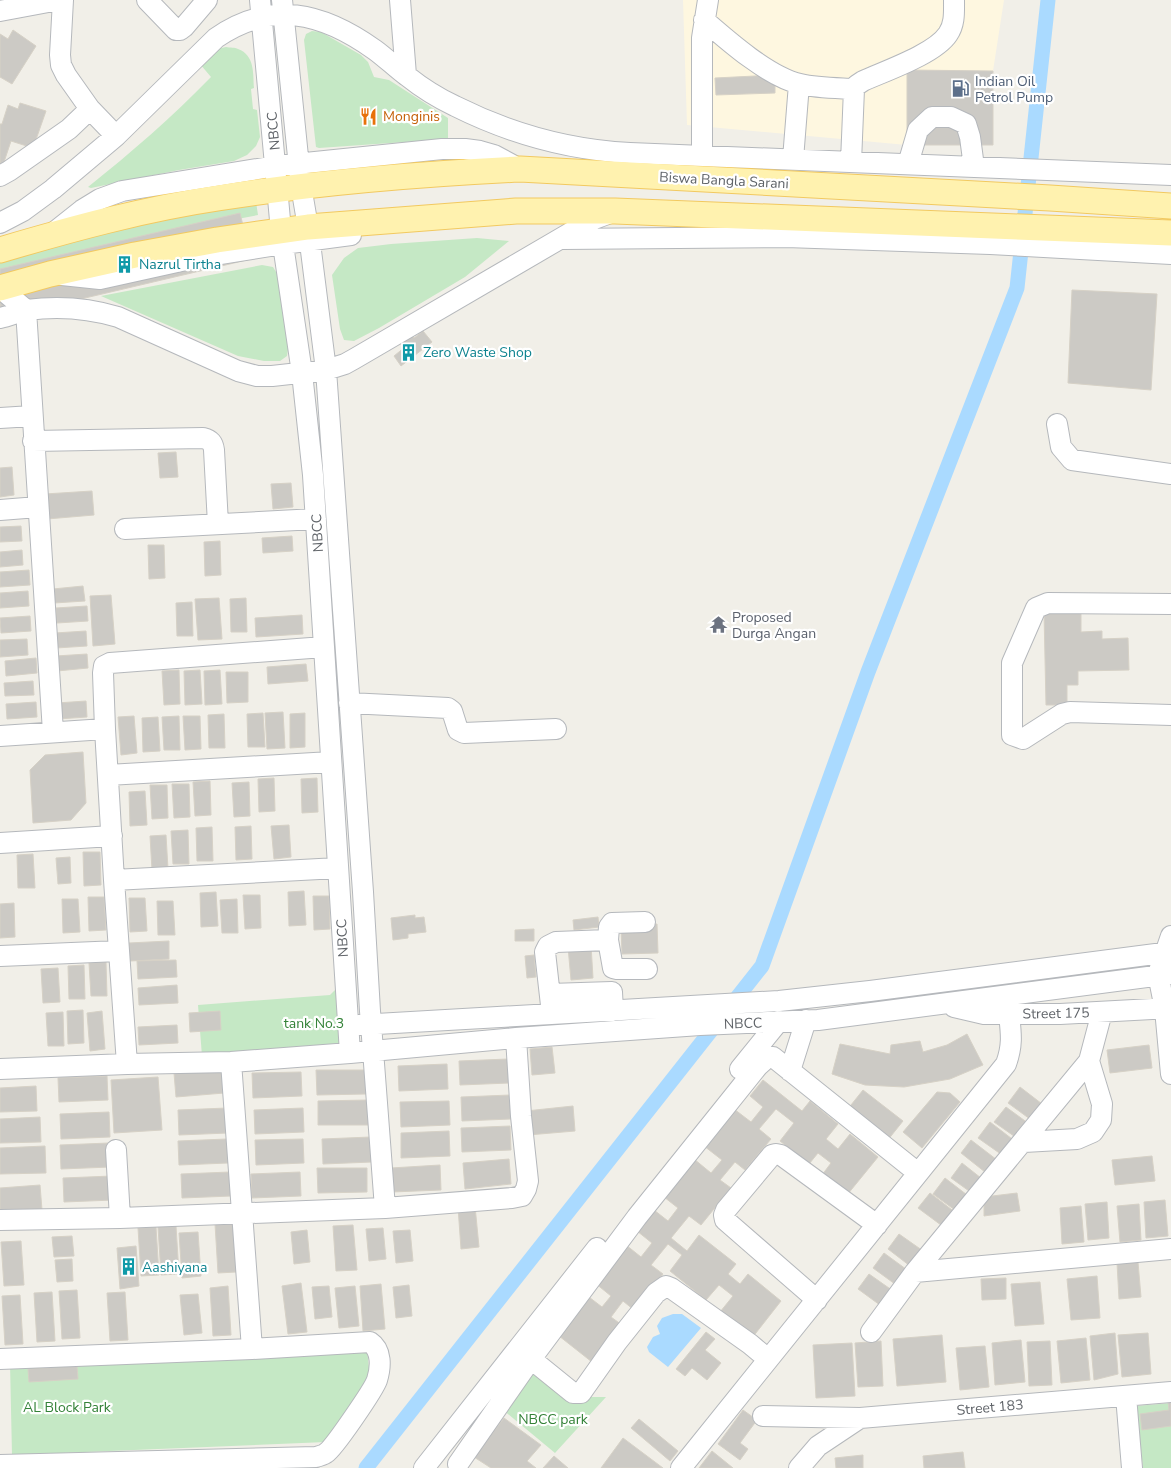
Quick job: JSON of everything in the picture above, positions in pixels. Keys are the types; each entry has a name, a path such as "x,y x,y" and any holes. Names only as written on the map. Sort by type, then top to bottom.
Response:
{"main road":[{"name":"Biswa Bangla Sarani","path":"0,250 52,234 136,214 216,198 288,176 668,166 988,194 1171,206"},
{"path":"0,288 50,274 135,255 516,211 615,211 1041,237 1171,233"}],"street":[{"path":"0,11 59,0"},
{"path":"63,0 61,65 90,110 116,136"},
{"path":"148,0 176,30 184,27 207,0"},
{"path":"400,0 406,75"},
{"path":"702,156 702,38 708,0"},
{"path":"851,162 854,89 863,81 927,52 943,40 949,33 954,20 954,0"},
{"path":"283,6 288,176 308,234 326,370 385,1208"},
{"path":"0,223 23,211 53,189 116,136 216,38 261,7 283,6 344,31 376,50 406,75 436,96 481,118 509,129 576,147 668,166 702,156 1171,175"},
{"name":"NBCC","path":"261,7 288,176 282,237 302,373 314,475 350,1053 516,1038 699,1015 736,1024 806,1020 1165,974"},
{"path":"704,20 727,41 777,76 799,84 854,89"},
{"path":"794,159 799,84"},
{"path":"0,176 69,129 90,110"},
{"path":"908,164 918,130 932,117 951,117 966,124 983,168"},
{"path":"0,318 26,310 71,308 99,312 118,317 238,371 257,376 326,370 354,360 594,219 615,211"},
{"path":"561,239 989,235"},
{"path":"1041,237 1171,254"},
{"path":"0,288 26,310 53,732"},
{"path":"0,418 32,416"},
{"path":"1057,424 1061,447 1072,460 1171,474"},
{"path":"34,441 209,439 213,444 214,450 218,524"},
{"path":"0,510 38,507"},
{"path":"125,529 316,519"},
{"path":"1171,604 1048,603 1036,608 1012,663 1012,735 1023,739 1062,714 1070,712 1171,715"},
{"path":"127,1064 114,880 104,666 110,663 324,647"},
{"path":"349,703 448,708 452,711 458,730 464,733 556,729"},
{"path":"0,736 106,729"},
{"path":"108,775 331,762"},
{"path":"0,843 112,836"},
{"path":"114,880 338,868"},
{"path":"646,922 612,924 609,927 608,940 613,968 647,969"},
{"path":"552,1014 545,952 548,946 556,942 608,940"},
{"path":"347,1026 613,1011 699,1015 739,1004 870,992 1169,947 1165,974 1171,1074"},
{"path":"0,956 119,951"},
{"path":"550,994 612,992 613,1011"},
{"path":"736,1024 739,1004"},
{"name":"Street 175","path":"941,1004 984,1014 1060,1014 1168,1009"},
{"path":"871,1332 916,1272 1089,1061 1102,1012"},
{"path":"681,1468 1006,1064 1011,1051 1012,1036 1009,1014"},
{"path":"790,1071 806,1020"},
{"path":"424,1468 774,1022"},
{"path":"0,1220 120,1218 385,1208 522,1196 528,1181 521,1116 516,1038"},
{"path":"0,1069 231,1062 350,1053"},
{"path":"460,1467 531,1359 637,1217 758,1066 768,1057 773,1057 918,1173"},
{"path":"1024,1142 1077,1139 1093,1132 1101,1120 1102,1104 1089,1061"},
{"path":"231,1062 252,1349"},
{"path":"116,1150 120,1218"},
{"path":"817,1300 724,1220 726,1210 772,1155 776,1154 781,1155 877,1225"},
{"path":"916,1272 1171,1249"},
{"path":"531,1359 573,1393 580,1393 656,1293 666,1286 750,1344 768,1359"},
{"path":"0,1359 252,1349 370,1342 375,1346 380,1363 376,1382 336,1444 326,1454 316,1458 0,1465"},
{"name":"Street 183","path":"799,1468 818,1446 860,1418 1171,1392"},
{"path":"1126,1396 1132,1468"},
{"path":"763,1416 860,1418"},
{"path":"818,1446 820,1468"}],"shaded area":[{"path":"683,0 1004,0 993,71 907,70 907,145 687,125"}],"green space":[{"path":"312,31 321,32 361,55 368,62 374,77 389,80 448,118 448,139 316,147 304,40 306,34"},
{"path":"226,47 244,52 252,66 254,88 251,89 253,109 257,110 260,137 256,146 247,155 234,161 91,188 88,187 151,134 211,77 200,64 213,50"},
{"path":"256,202 258,215 111,243 0,274 0,258 184,213"},
{"path":"477,238 509,241 465,277 379,328 354,341 344,340 340,329 332,275 344,258 358,248"},
{"path":"262,265 273,267 281,280 289,343 287,356 280,361 264,361 238,356 101,296"},
{"name":"tank No.3","path":"338,987 349,1049 202,1056 198,1005 330,995"},
{"name":"AL Block Park","path":"367,1349 370,1378 326,1442 12,1455 10,1363"},
{"name":"NBCC park","path":"523,1367 563,1396 606,1397 555,1453 491,1400"},
{"path":"1171,1403 1171,1468 1143,1468 1136,1406"}],"water":[{"path":"673,1314 682,1314 701,1328 668,1367 649,1352 647,1347 653,1337 660,1334 657,1326 662,1318"}],"building":[{"path":"13,30 36,46 12,84 0,77 0,34 8,39"},
{"path":"907,70 993,71 993,145 907,145"},
{"path":"775,75 775,93 716,95 715,78"},
{"path":"20,103 46,111 33,148 11,141 3,165 0,164 0,124 2,124 8,105 18,109"},
{"name":"Nazrul Tirtha","path":"240,213 251,259 0,318 0,269"},
{"path":"1072,290 1157,294 1151,390 1068,383"},
{"name":"Zero Waste Shop","path":"423,331 432,342 401,366 394,356 405,347 402,343 412,336 414,338"},
{"path":"176,452 178,477 160,478 158,453"},
{"path":"12,467 14,495 0,497 0,468"},
{"path":"291,483 293,507 273,509 271,484"},
{"path":"92,491 94,515 47,519 45,494"},
{"path":"21,526 22,541 0,542 0,527"},
{"path":"292,536 293,551 263,553 262,538"},
{"path":"220,541 221,575 205,576 204,542"},
{"path":"148,545 164,545 165,578 149,579"},
{"path":"22,550 23,565 0,567 0,552"},
{"path":"29,570 30,585 0,587 0,572"},
{"path":"83,586 85,601 54,603 53,589"},
{"path":"28,591 29,606 0,608 0,593"},
{"path":"111,595 115,644 93,646 90,596"},
{"path":"219,598 222,639 198,640 195,599"},
{"path":"246,598 247,632 231,632 230,599"},
{"path":"192,602 193,636 177,636 176,603"},
{"path":"87,606 88,621 57,623 56,608"},
{"path":"1044,612 1081,612 1081,632 1102,631 1102,639 1128,638 1129,670 1078,671 1078,685 1067,685 1067,705 1046,705"},
{"path":"302,615 303,634 256,637 255,618"},
{"path":"30,616 31,631 1,633 0,618"},
{"path":"86,631 87,646 56,648 55,633"},
{"path":"27,639 28,655 0,657 0,640"},
{"path":"87,654 88,668 57,671 56,656"},
{"path":"36,658 37,673 6,676 5,661"},
{"path":"306,664 308,681 268,684 267,667"},
{"path":"179,670 180,704 164,705 162,671"},
{"path":"200,670 202,704 185,705 184,671"},
{"path":"220,670 222,704 205,705 204,671"},
{"path":"226,672 248,672 248,702 227,703"},
{"path":"33,681 34,695 5,696 4,683"},
{"path":"86,701 87,717 58,719 57,703"},
{"path":"36,702 37,717 7,719 6,704"},
{"path":"283,712 285,748 267,749 265,713"},
{"path":"263,713 265,747 248,747 247,714"},
{"path":"305,713 305,747 290,748 290,714"},
{"path":"224,714 225,748 209,748 208,715"},
{"path":"134,716 137,753 121,755 118,717"},
{"path":"179,716 180,750 164,750 162,717"},
{"path":"183,716 200,716 201,749 185,750"},
{"path":"158,717 160,751 143,752 142,718"},
{"path":"83,752 86,803 71,820 33,823 30,770 45,755"},
{"path":"274,778 275,811 259,812 258,779"},
{"path":"317,778 318,812 302,813 301,779"},
{"path":"210,781 211,815 195,816 193,782"},
{"path":"249,782 250,816 234,817 232,783"},
{"path":"172,784 189,784 190,817 174,818"},
{"path":"150,785 167,785 168,818 152,819"},
{"path":"145,791 147,825 130,826 129,792"},
{"path":"289,825 291,857 274,859 271,826"},
{"path":"251,826 252,859 236,860 235,827"},
{"path":"212,827 213,861 197,861 196,828"},
{"path":"188,830 189,864 173,864 171,831"},
{"path":"166,835 168,869 152,870 150,836"},
{"path":"83,852 100,852 101,885 84,886"},
{"path":"33,854 35,888 18,888 17,855"},
{"path":"70,857 71,883 58,884 56,858"},
{"path":"304,891 306,925 289,926 288,892"},
{"path":"216,892 218,926 201,927 200,893"},
{"path":"243,895 260,895 261,928 245,929"},
{"path":"313,896 329,896 330,929 314,930"},
{"path":"88,897 104,897 106,930 89,931"},
{"path":"129,898 145,898 147,931 130,932"},
{"path":"62,899 78,899 80,932 63,933"},
{"path":"237,899 238,933 222,933 220,900"},
{"path":"157,901 173,901 175,935 158,935"},
{"path":"14,903 15,937 0,938 0,904"},
{"path":"415,915 415,918 424,917 426,932 408,934 408,938 393,940 391,918"},
{"path":"598,917 599,927 574,930 573,920"},
{"path":"657,924 658,953 622,954 621,926"},
{"path":"534,929 534,941 515,941 515,930"},
{"path":"169,941 169,959 130,961 129,943"},
{"path":"591,945 593,978 571,980 568,947"},
{"path":"534,955 536,977 527,978 525,956"},
{"path":"176,960 177,977 138,979 137,961"},
{"path":"106,962 107,996 91,996 89,963"},
{"path":"84,965 85,999 69,999 68,966"},
{"path":"58,968 60,1002 43,1003 41,969"},
{"path":"177,985 178,1003 139,1005 138,988"},
{"path":"83,1010 84,1043 68,1044 67,1011"},
{"path":"102,1011 105,1049 90,1051 87,1013"},
{"path":"220,1011 221,1030 190,1032 189,1013"},
{"path":"63,1012 64,1046 48,1046 46,1013"},
{"path":"177,1025 178,1043 139,1045 138,1027"},
{"path":"967,1034 983,1065 950,1079 904,1087 865,1085 832,1074 840,1044 890,1054 891,1045 920,1041 923,1052 947,1045"},
{"path":"1149,1045 1152,1068 1110,1073 1107,1050"},
{"path":"552,1047 555,1073 532,1075 530,1049"},
{"path":"508,1059 509,1083 460,1085 459,1061"},
{"path":"447,1064 448,1089 399,1091 398,1066"},
{"path":"223,1070 224,1093 176,1097 174,1073"},
{"path":"316,1070 366,1070 366,1094 317,1095"},
{"path":"301,1072 302,1096 253,1098 252,1073"},
{"path":"107,1076 108,1100 59,1102 58,1078"},
{"path":"158,1077 162,1130 114,1133 111,1080"},
{"path":"763,1080 802,1111 810,1101 838,1124 826,1139 838,1149 850,1134 878,1157 847,1195 822,1175 831,1163 818,1153 809,1164 780,1141 794,1123 776,1109 759,1129 771,1139 745,1170 735,1162 720,1180 731,1188 701,1225 689,1216 671,1238 687,1251 699,1235 736,1264 728,1274 740,1284 748,1274 781,1301 752,1338 720,1312 733,1296 719,1285 706,1300 670,1271 682,1255 668,1244 651,1265 663,1274 634,1310 623,1301 611,1317 622,1325 592,1362 554,1332 585,1294 602,1307 611,1296 595,1283 626,1245 641,1257 652,1243 637,1231 654,1210 668,1221 678,1208 664,1197 694,1159 711,1173 722,1160 704,1146 734,1109 751,1122 763,1107 750,1096"},
{"path":"36,1086 37,1111 0,1112 0,1088"},
{"path":"1020,1087 1046,1107 1034,1122 1008,1103"},
{"path":"863,1090 903,1121 887,1141 847,1110"},
{"path":"937,1092 950,1093 960,1102 922,1148 903,1132"},
{"path":"510,1095 511,1119 462,1121 461,1097"},
{"path":"368,1100 368,1125 318,1125 318,1101"},
{"path":"449,1101 450,1125 401,1127 400,1102"},
{"path":"573,1106 575,1131 528,1135 526,1111"},
{"path":"1006,1107 1032,1126 1021,1141 994,1122"},
{"path":"227,1108 228,1133 179,1135 178,1110"},
{"path":"303,1108 304,1132 255,1134 254,1110"},
{"path":"109,1112 110,1137 61,1139 60,1114"},
{"path":"40,1117 41,1142 0,1143 0,1119"},
{"path":"990,1122 1016,1142 1005,1157 978,1138"},
{"path":"510,1126 511,1150 462,1152 461,1128"},
{"path":"449,1131 450,1156 401,1158 401,1133"},
{"path":"371,1137 372,1162 323,1164 322,1139"},
{"path":"227,1139 228,1163 179,1165 178,1141"},
{"path":"303,1139 304,1163 256,1165 255,1140"},
{"path":"971,1140 1001,1163 990,1176 961,1153"},
{"path":"109,1143 110,1167 61,1169 60,1145"},
{"path":"45,1146 46,1173 0,1174 0,1148"},
{"path":"1152,1156 1155,1181 1115,1185 1112,1160"},
{"path":"509,1159 511,1184 465,1189 463,1163"},
{"path":"962,1163 986,1182 976,1196 951,1178"},
{"path":"440,1165 441,1190 392,1192 391,1168"},
{"path":"317,1168 367,1168 367,1192 318,1193"},
{"path":"230,1172 231,1196 182,1198 181,1174"},
{"path":"300,1172 301,1196 252,1198 251,1174"},
{"path":"112,1176 113,1200 64,1202 63,1178"},
{"path":"945,1178 971,1198 959,1213 933,1194"},
{"path":"40,1185 42,1210 0,1213 0,1188"},
{"path":"930,1193 956,1213 945,1228 918,1208"},
{"path":"1017,1193 1020,1211 984,1216 984,1197"},
{"path":"1165,1200 1168,1236 1146,1238 1144,1202"},
{"path":"1107,1202 1109,1238 1088,1240 1085,1204"},
{"path":"1139,1204 1141,1240 1120,1242 1117,1206"},
{"path":"475,1206 479,1247 461,1249 458,1207"},
{"path":"1081,1206 1084,1242 1062,1244 1060,1208"},
{"path":"233,1223 236,1272 218,1273 215,1224"},
{"path":"353,1225 357,1270 336,1271 333,1226"},
{"path":"176,1226 179,1274 161,1275 158,1227"},
{"path":"156,1227 159,1275 141,1276 138,1228"},
{"path":"383,1228 386,1259 369,1261 366,1229"},
{"path":"307,1230 310,1262 294,1264 291,1232"},
{"path":"410,1230 413,1261 396,1263 393,1231"},
{"path":"198,1232 201,1276 182,1278 179,1233"},
{"path":"899,1234 926,1253 914,1269 888,1249"},
{"path":"72,1236 74,1256 54,1257 52,1237"},
{"path":"21,1241 24,1285 4,1286 1,1242"},
{"name":"Aashiyana","path":"136,1246 139,1286 120,1289 117,1248"},
{"path":"884,1253 910,1272 899,1287 873,1268"},
{"path":"72,1259 73,1281 57,1282 55,1260"},
{"path":"1138,1262 1141,1297 1119,1299 1117,1263"},
{"path":"869,1274 896,1293 884,1308 858,1289"},
{"path":"1097,1276 1100,1318 1071,1320 1067,1279"},
{"path":"1006,1278 1006,1299 982,1300 981,1279"},
{"path":"1040,1282 1044,1324 1015,1326 1011,1284"},
{"path":"301,1283 307,1332 288,1334 282,1286"},
{"path":"381,1284 385,1329 363,1331 360,1286"},
{"path":"409,1285 412,1316 396,1318 393,1287"},
{"path":"228,1286 231,1335 213,1336 210,1288"},
{"path":"329,1286 332,1317 315,1319 312,1287"},
{"path":"355,1286 359,1326 339,1328 335,1288"},
{"path":"77,1290 80,1338 62,1339 59,1291"},
{"path":"52,1292 55,1341 37,1342 34,1293"},
{"path":"125,1292 128,1340 110,1341 107,1293"},
{"path":"198,1294 202,1333 184,1335 180,1295"},
{"path":"20,1295 23,1344 5,1345 2,1296"},
{"path":"706,1332 715,1339 705,1350 721,1363 707,1380 692,1368 685,1376 676,1369"},
{"path":"1115,1333 1118,1374 1094,1380 1090,1336"},
{"path":"1148,1333 1151,1374 1122,1377 1118,1335"},
{"path":"942,1335 946,1382 897,1386 893,1339"},
{"path":"1086,1338 1090,1380 1061,1383 1057,1341"},
{"path":"1021,1340 1025,1382 995,1385 992,1343"},
{"path":"881,1341 883,1386 858,1387 855,1343"},
{"path":"1050,1341 1052,1385 1029,1386 1027,1342"},
{"path":"852,1343 855,1396 816,1398 813,1345"},
{"path":"985,1346 989,1387 960,1390 956,1348"},
{"path":"77,1366 78,1379 29,1382 28,1369"},
{"path":"1171,1400 1171,1426 1142,1430 1140,1414 1169,1410 1168,1401"},
{"path":"743,1410 757,1420 740,1443 748,1449 740,1460 718,1444"},
{"path":"504,1418 541,1445 527,1461 536,1468 491,1468 474,1457"},
{"path":"639,1419 678,1451 670,1461 631,1428"},
{"path":"623,1438 663,1468 601,1468"},
{"path":"712,1451 733,1468 699,1468"},
{"path":"963,1452 965,1468 924,1468 923,1456"},
{"path":"863,1455 863,1468 836,1468 835,1458"},
{"path":"554,1456 568,1468 543,1468"}],"waterway":[{"path":"366,1468 762,966 868,672 1017,288 1048,0"}],"place":[{"name":"Indian Oil Petrol Pump","path":"961,89"},
{"name":"Monginis","path":"369,116"},
{"name":"Nazrul Tirtha","path":"125,264"},
{"name":"Zero Waste Shop","path":"409,352"},
{"name":"Proposed Durga Angan","path":"718,625"},
{"name":"Aashiyana","path":"128,1267"}]}
